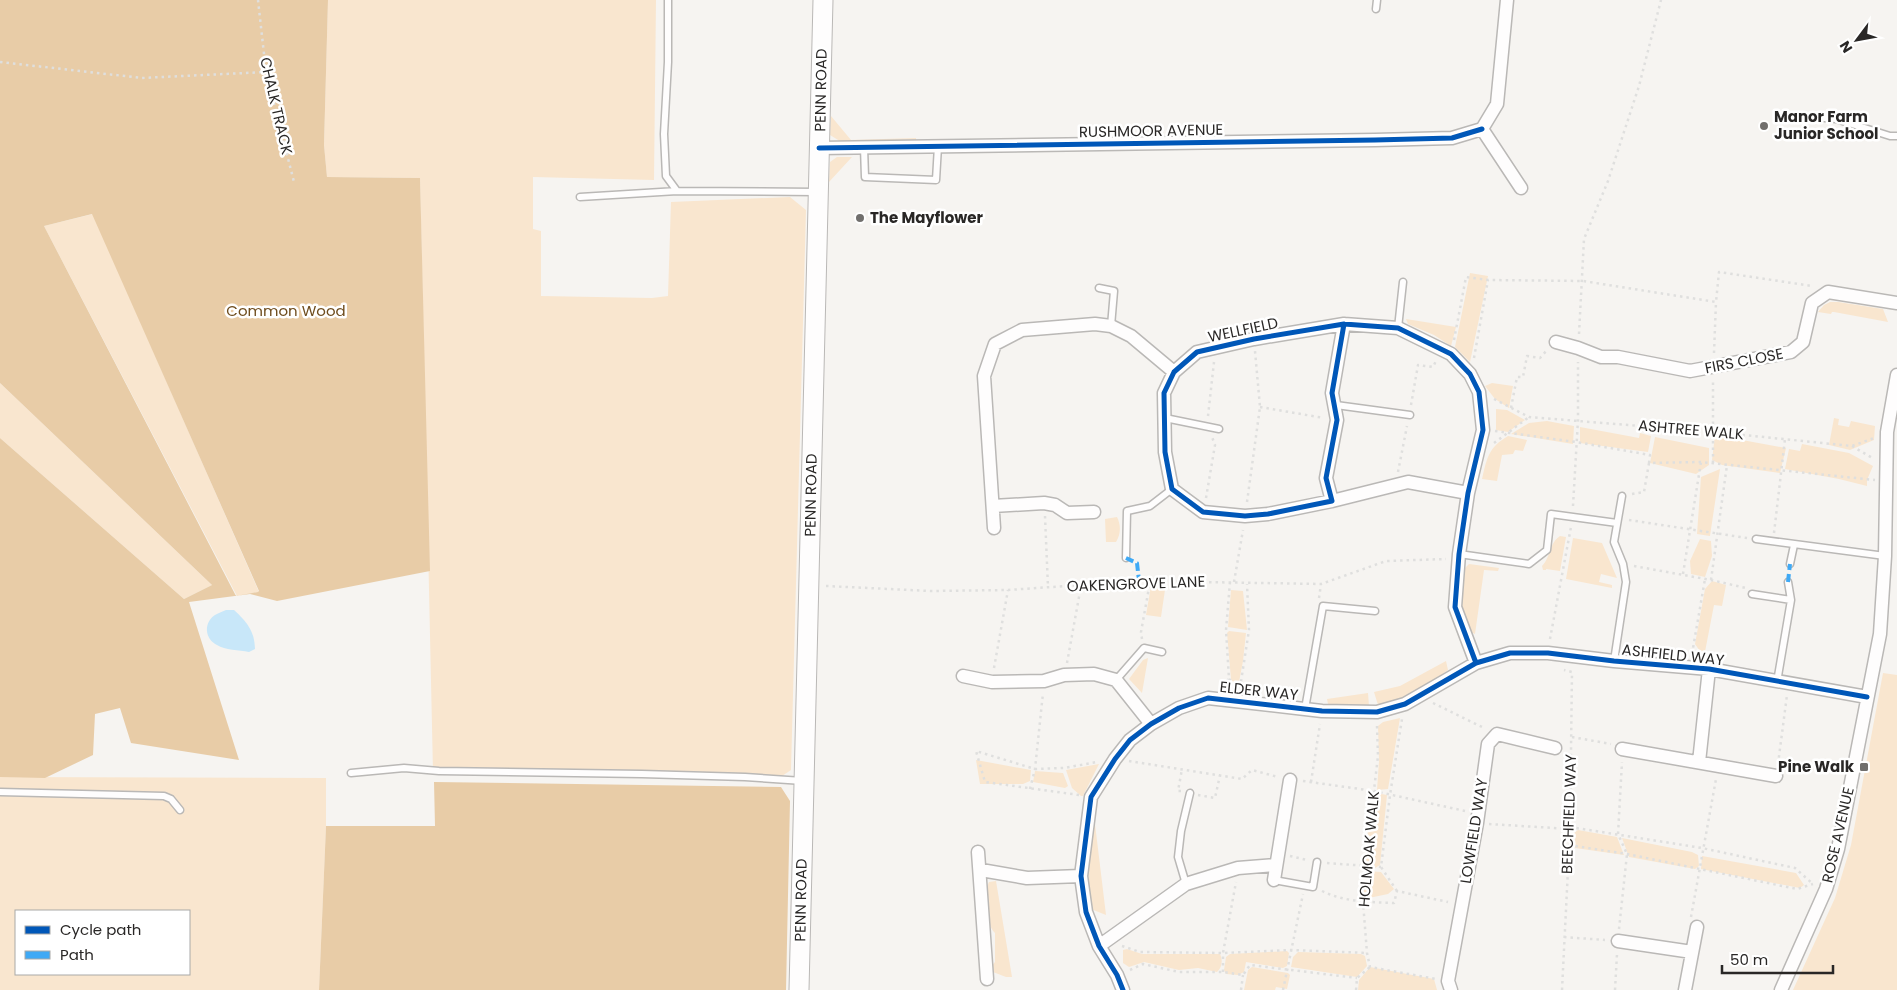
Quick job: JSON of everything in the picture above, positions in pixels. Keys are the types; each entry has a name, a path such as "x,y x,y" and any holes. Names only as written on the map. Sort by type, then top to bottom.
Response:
{"main road":[{"name":"PENN ROAD","path":"799,990 823,0"}],"street":[{"path":"1507,0 1497,104 1482,129 1521,188"},
{"name":"RUSHMOOR AVENUE","path":"820,148 1433,139 1452,138 1482,129"},
{"name":"FIRS CLOSE","path":"1556,342 1601,357 1618,357 1690,370 1791,352 1803,342 1812,304 1828,292 1897,303"},
{"path":"994,528 984,376 995,344 1022,330 1095,324 1110,326 1131,336 1174,372"},
{"path":"1332,501 1326,478 1337,420 1336,405 1332,393 1344,324"},
{"name":"WELLFIELD","path":"1172,489 1165,452 1164,393 1174,372 1197,352 1254,339 1344,324 1398,328 1451,354 1470,374 1479,392 1483,430 1468,493 1458,554 1455,607 1476,663"},
{"name":"ROSE AVENUE","path":"1781,990 1826,889 1838,849 1880,634 1886,556 1885,481 1887,432 1897,379"},
{"path":"1172,489 1203,512 1246,516 1268,514 1332,501 1408,482 1468,493"},
{"path":"993,506 1044,503 1055,505 1067,513 1094,512"},
{"path":"1884,580 1897,580"},
{"name":"ASHFIELD WAY","path":"1476,663 1510,653 1548,653 1709,669 1867,696"},
{"name":"ELDER WAY","path":"1123,990 1103,944 1086,912 1081,876 1091,797 1114,759 1130,740 1151,724 1179,708 1208,698 1240,695 1305,709 1377,712 1405,704 1476,663"},
{"path":"1698,762 1709,669"},
{"path":"963,676 992,682 1044,681 1064,675 1094,674 1116,680 1151,724"},
{"path":"1496,734 1555,748"},
{"name":"LOWFIELD WAY","path":"1449,986 1478,819 1488,744 1496,734"},
{"path":"1622,749 1776,776"},
{"path":"1274,880 1290,780"},
{"path":"978,852 981,870 987,979"},
{"path":"1103,944 1186,884 1238,868 1277,860"},
{"path":"981,870 1027,878 1081,876"},
{"path":"1685,990 1698,927"},
{"path":"1618,941 1692,952"}],"lane":[{"path":"668,0 668,62 664,134 666,176 677,191"},
{"path":"1376,9 1377,0"},
{"path":"1813,117 1836,119 1890,136 1897,136"},
{"path":"864,147 865,176 936,180 938,146"},
{"path":"580,197 677,191 819,192"},
{"path":"1398,328 1403,282"},
{"path":"1099,288 1114,291 1110,326"},
{"path":"1336,405 1410,414"},
{"path":"1165,418 1219,429"},
{"path":"1126,558 1127,511 1150,506 1172,489"},
{"path":"1614,661 1626,582 1623,564 1614,542 1622,496"},
{"path":"1458,554 1529,564 1546,550 1551,514 1617,520"},
{"path":"1756,539 1886,556"},
{"path":"1790,564 1794,545"},
{"path":"1783,683 1791,600 1788,582"},
{"path":"1752,594 1791,600"},
{"path":"1305,709 1323,606 1375,611"},
{"path":"1116,680 1144,648 1162,652"},
{"path":"351,773 404,768 439,771 735,776 804,781"},
{"path":"0,792 164,796 171,799 180,810"},
{"path":"1186,884 1178,857 1190,793"},
{"path":"1274,880 1314,887 1317,862"}],"path":[{"path":"1548,653 1573,517 1578,420 1578,348 1584,239 1608,181 1637,95 1661,0"},
{"path":"0,62 142,78 266,72"},
{"path":"1713,463 1713,367 1719,272 1818,287"},
{"path":"1451,354 1466,277 1488,280 1583,280 1716,302"},
{"path":"1470,374 1488,280"},
{"path":"1234,582 1246,516 1260,407 1254,339"},
{"path":"1511,408 1517,377 1523,378 1527,356 1540,358 1556,342"},
{"path":"1260,407 1337,420"},
{"path":"1476,458 1529,417"},
{"path":"1773,542 1785,439"},
{"path":"1622,496 1644,492 1649,463"},
{"path":"1044,503 1048,587"},
{"path":"1617,520 1756,539"},
{"path":"1623,564 1744,587 1752,594"},
{"path":"1690,667 1705,579"},
{"path":"1144,648 1141,632 1150,582"},
{"path":"1230,582 1226,630 1229,679 1240,695"},
{"path":"1240,695 1249,630 1247,583"},
{"path":"1064,675 1080,586"},
{"path":"992,682 1008,590"},
{"path":"1208,698 1229,679"},
{"path":"1030,789 1035,768 1044,681"},
{"path":"1776,776 1783,683"},
{"path":"1419,696 1496,734"},
{"path":"1405,704 1380,867 1397,891 1462,905"},
{"path":"1311,782 1322,711"},
{"path":"1572,737 1615,744 1622,749 1618,834 1627,854 1615,990"},
{"path":"1091,797 985,782 976,751 1035,768 1064,768 1114,759 1242,779 1252,770 1290,780 1374,791 1478,819 1618,834 1702,848 1795,868 1813,884 1826,889"},
{"path":"1698,927 1690,920 1702,848 1719,766"},
{"path":"1569,845 1627,854 1797,889 1813,884"},
{"path":"1277,860 1380,867"},
{"path":"1223,972 1224,953 1238,868"},
{"path":"1283,990 1305,885"},
{"path":"1314,887 1334,897 1363,902 1394,903 1397,891"},
{"path":"1564,937 1618,941"},
{"path":"1103,944 1140,952 1224,953 1291,950 1367,952"},
{"path":"1117,975 1143,964 1179,972 1223,972 1243,975"},
{"path":"1241,990 1243,975 1250,965 1357,978"},
{"path":"1356,990 1357,978 1370,967 1449,986"}],"shaded area":[{"path":"328,0 656,0 654,180 533,177 533,229 541,231 541,296 652,298 668,296 671,202 790,197 806,210 791,770 779,778 433,772 420,178 327,177 324,145"},
{"path":"831,116 851,140 916,138 916,142 843,143 830,135"},
{"path":"837,157 852,157 829,182 830,162"},
{"path":"93,214 259,592 237,596 44,226"},
{"path":"1470,273 1488,276 1470,362 1455,347"},
{"path":"1830,302 1883,309 1888,322 1834,312 1831,314 1818,312 1824,305"},
{"path":"1406,319 1456,327 1451,346 1434,335 1408,324"},
{"path":"0,383 212,585 184,599 0,438"},
{"path":"1492,383 1513,386 1509,408 1495,399 1485,386"},
{"path":"1496,409 1507,410 1525,420 1508,432 1496,430"},
{"path":"1834,418 1839,419 1838,425 1849,427 1851,421 1875,426 1874,440 1850,450 1829,445"},
{"path":"1547,421 1574,426 1573,444 1511,434 1529,423"},
{"path":"1580,427 1639,438 1640,433 1651,436 1648,452 1580,443"},
{"path":"1715,435 1786,448 1780,473 1722,465 1712,460"},
{"path":"1508,436 1527,440 1523,451 1515,450 1513,454 1502,455 1497,481 1482,479 1485,465 1492,449"},
{"path":"1655,437 1709,448 1709,465 1696,474 1650,463"},
{"path":"1802,444 1849,453 1873,466 1867,480 1867,486 1785,469 1789,449 1800,451"},
{"path":"1720,469 1710,536 1697,534 1701,477"},
{"path":"1117,517 1120,530 1118,539 1116,542 1106,542 1105,519"},
{"path":"1560,536 1566,537 1560,571 1543,570 1542,566 1554,542"},
{"path":"1573,538 1602,543 1617,578 1601,574 1599,582 1612,585 1612,588 1566,579"},
{"path":"1700,539 1711,541 1712,556 1705,577 1691,574 1690,561"},
{"path":"1469,564 1499,568 1498,571 1484,570 1475,634 1468,631 1460,606 1465,568"},
{"path":"1712,581 1726,585 1722,606 1714,605 1704,657 1695,644 1705,589"},
{"path":"1166,583 1161,617 1146,615 1151,586 1153,584"},
{"path":"1231,590 1243,591 1247,630 1228,627"},
{"path":"1229,631 1246,633 1239,682 1234,684 1231,679 1227,633"},
{"path":"1148,658 1142,693 1129,679 1143,660"},
{"path":"1446,661 1448,670 1424,687 1397,701 1378,705 1374,692 1400,686"},
{"path":"1883,673 1897,675 1897,990 1793,990 1835,898 1851,845"},
{"path":"1368,693 1369,706 1328,704 1327,699"},
{"path":"1400,718 1388,789 1377,790 1379,761 1378,726 1383,722"},
{"path":"976,760 1031,770 1030,781 1023,784 980,784"},
{"path":"1099,764 1083,796 1081,796 1072,788 1066,770"},
{"path":"1035,771 1063,773 1068,786 1065,788 1033,782"},
{"path":"0,777 326,778 326,826 319,990 0,990"},
{"path":"1376,793 1387,795 1380,865 1375,868 1364,867 1365,846"},
{"path":"1095,824 1106,915 1091,909 1086,873 1091,829"},
{"path":"1578,830 1617,837 1624,855 1575,848 1574,833"},
{"path":"1622,838 1692,852 1698,855 1699,866 1695,869 1629,857"},
{"path":"1702,856 1796,873 1804,885 1800,888 1701,869"},
{"path":"1367,871 1381,872 1394,889 1388,894 1364,899 1363,873"},
{"path":"996,881 1012,977 1006,977 993,972 990,968 995,962 995,933 988,917 987,887 989,882"},
{"path":"1127,949 1142,954 1220,954 1222,964 1217,972 1198,968 1179,970 1144,962 1129,967 1123,963 1123,950"},
{"path":"1287,951 1289,953 1287,966 1283,968 1246,962 1244,972 1238,975 1226,974 1224,970 1226,957 1230,954"},
{"path":"1298,952 1361,954 1365,956 1367,966 1357,977 1291,967 1293,957"},
{"path":"1252,967 1288,973 1290,975 1287,989 1276,987 1275,990 1244,990 1248,970"},
{"path":"1370,967 1434,979 1437,990 1358,990 1359,980"}],"green space":[{"name":"Common Wood","path":"0,0 328,0 324,145 327,177 420,178 430,571 277,601 250,594 239,595 259,591 92,214 44,226 236,596 189,602 239,760 131,743 120,708 95,714 93,755 45,778 0,777 0,438 184,599 212,585 0,383"},
{"path":"434,782 781,787 790,801 786,990 319,990 326,826 435,826"}],"water":[{"path":"226,610 234,610 246,622 252,632 255,649 249,652 228,649 220,647 210,639 207,626 211,618"}],"marked path":[{"path":"1126,558 1137,563 1139,581"},
{"path":"1788,582 1790,564"}],"cycle path":[{"path":"819,148 1452,138 1482,129"},
{"path":"1344,324 1332,393 1337,420 1326,478 1332,501 1268,514 1245,516 1203,512 1172,489 1165,452 1164,393 1174,372 1197,352 1254,339 1344,324 1398,328 1451,354 1470,374 1479,392 1483,430 1468,493 1459,554 1455,607 1476,663"},
{"path":"1123,990 1117,975 1099,946 1086,912 1081,876 1091,797 1115,759 1130,740 1151,724 1179,708 1208,698 1322,711 1377,712 1405,704 1476,663 1510,653 1548,653 1709,669 1867,697"}],"place":[{"name":"Manor Farm Junior School","path":"1764,126"},
{"name":"The Mayflower","path":"860,218"},
{"name":"Pine Walk","path":"1864,767"}]}
